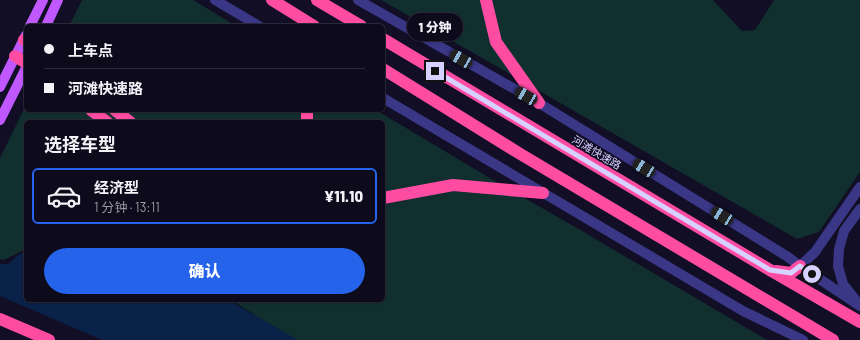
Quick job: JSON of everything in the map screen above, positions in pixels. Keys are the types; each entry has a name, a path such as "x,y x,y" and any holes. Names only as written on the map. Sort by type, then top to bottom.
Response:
{"highway":[{"path":"272,0 311,24"},
{"path":"317,0 358,24"},
{"path":"486,0 496,42 538,103"},
{"name":"河滩快速路","path":"385,40 860,322"},
{"path":"15,56 24,63"},
{"path":"385,70 522,155 833,340"},
{"path":"94,112 104,120"},
{"path":"118,112 128,120"},
{"path":"385,198 453,185 543,193"},
{"path":"770,270 791,273 800,266"},
{"path":"0,319 49,340"}],"main road":[{"path":"31,24 43,0"},
{"path":"47,24 58,0"},
{"path":"0,87 24,40"},
{"path":"0,120 24,72"}],"street":[{"path":"215,0 256,24"},
{"path":"358,0 538,103 788,257 860,306"},
{"path":"385,99 743,311 803,340"},
{"path":"800,266 815,252 860,187"},
{"path":"860,209 844,231 839,249 838,266 843,284 860,306"}],"green space":[{"path":"82,0 193,0 233,24 70,24"},
{"path":"381,0 713,0 742,31 755,30 774,0 860,0 860,172 819,232 797,239"},
{"path":"24,109 24,112 379,112 767,340 294,340 234,302 385,302 385,120 24,120 24,250 4,260 0,259 0,158"}],"water":[{"path":"24,252 24,302 232,302 298,340 102,340 0,296 0,264 8,264"}],"route":[{"path":"435,71 770,270 791,273 800,266 812,274"}]}
